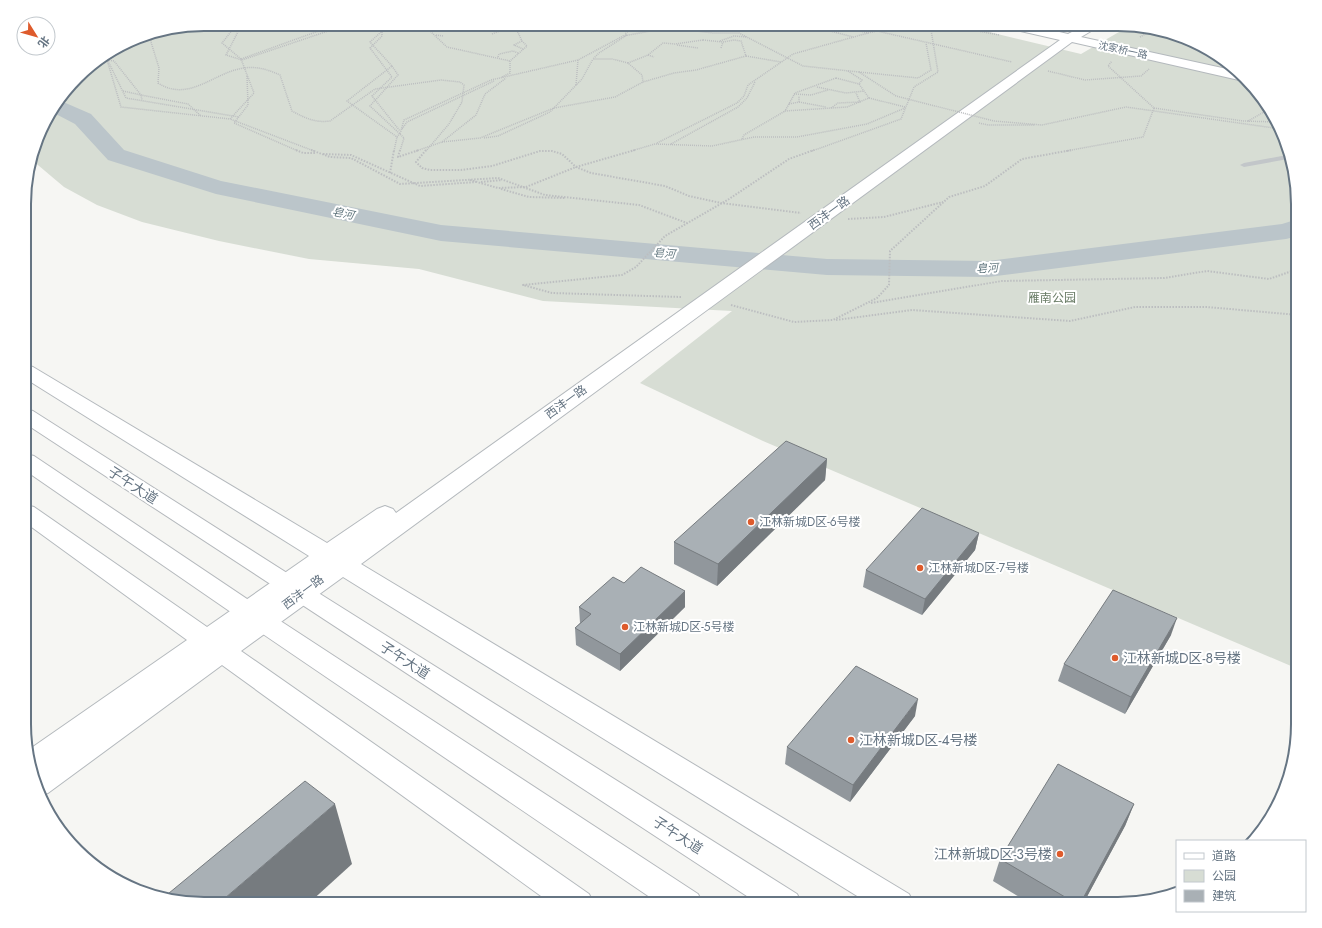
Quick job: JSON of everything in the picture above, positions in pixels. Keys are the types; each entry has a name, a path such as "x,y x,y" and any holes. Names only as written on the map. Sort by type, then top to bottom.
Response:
{"main road":[{"name":"沈家桥一路","path":"1038,31 1072,32 1217,62"},
{"name":"沈家桥一路","path":"1072,32 1122,50 1232,74"},
{"name":"西沣一路","path":"778,243 809,214 1072,32"},
{"name":"西沣一路","path":"35,761 256,617 293,589 778,243 824,217 959,118 1024,66"},
{"path":"31,373 887,897"},
{"name":"子午大道","path":"31,418 293,589 775,897"},
{"path":"31,464 256,617 676,897"},
{"path":"31,516 568,897"},
{"name":"西沣一路","path":"41,782 213,646"}],"lane":[{"path":"1244,165 1285,158"}],"path":[{"path":"230,119 254,93 242,60 222,43 231,31"},
{"path":"238,31 226,55 242,60 319,31"},
{"path":"382,31 370,42 372,45 370,48 392,77 372,96 404,138 398,157"},
{"path":"430,31 447,47 468,50 510,60"},
{"path":"492,34 499,31"},
{"path":"510,60 527,46 522,41 517,31"},
{"path":"480,138 498,136 550,112 582,79 593,59 598,54 627,35 625,34 628,31"},
{"path":"390,173 397,137 407,122 491,80 578,60 623,36 650,31"},
{"path":"696,31 739,33 803,66 918,78 931,70 926,42"},
{"path":"832,31 854,37"},
{"path":"860,31 868,33"},
{"path":"498,188 526,187 576,166 655,144 737,103 744,96 748,85 755,82 793,54 877,31 1084,80 1141,76 1162,58"},
{"path":"931,31 938,72 914,87 901,119 789,159 721,203 665,236 636,267 622,274 594,279 523,285 552,293 704,296 768,316 794,322 833,320 912,310 1070,321 1136,307 1208,307 1291,314"},
{"path":"1140,37 1147,33"},
{"path":"436,35 443,36"},
{"path":"719,42 734,36 747,37"},
{"path":"151,39 159,68 158,83 164,88 172,91 184,90 222,74 245,68 272,71 280,75 292,111 308,120 321,122 330,121 375,89 441,80 460,82 464,86 462,102 449,124 416,162 422,168 430,170 461,170 492,166 540,151 546,151 562,154 576,166 591,173 665,186 689,196 721,203 809,214"},
{"path":"675,44 703,40 719,42 734,40 741,41 746,56"},
{"path":"522,41 514,45 523,49"},
{"path":"721,48 723,42"},
{"path":"628,63 648,54 663,43 698,48"},
{"path":"372,45 392,66 398,75 388,88 370,106 400,132"},
{"path":"1122,50 1108,66 1154,108 1247,121 1270,122"},
{"path":"498,57 499,54 513,51 519,53"},
{"path":"586,56 598,54"},
{"path":"648,54 654,57"},
{"path":"392,159 442,142 474,141 554,108 615,97 643,82 674,73 696,70 746,56 781,62"},
{"path":"593,59 612,59 628,63 642,76 643,82"},
{"path":"107,60 126,98 239,117"},
{"path":"108,60 114,61 141,95 142,100"},
{"path":"498,79 510,73 510,60"},
{"path":"576,85 578,60"},
{"path":"107,61 121,107 230,119 330,157 351,158 400,184 498,178 545,195"},
{"path":"392,66 347,101 397,137"},
{"path":"848,71 862,80 859,84"},
{"path":"859,72 896,96 994,121 1042,126 1126,107 1273,128"},
{"path":"235,121 248,105 247,73"},
{"path":"442,142 476,115 485,94 508,77"},
{"path":"785,111 795,92 817,86 836,78 859,84 869,98"},
{"path":"670,144 738,108 747,98 755,82"},
{"path":"817,86 828,90 856,93 864,91"},
{"path":"794,94 799,96 821,94 828,90"},
{"path":"123,91 188,104 201,116"},
{"path":"856,93 860,102"},
{"path":"799,96 799,102"},
{"path":"742,139 744,135 785,111 846,107 869,98 906,108"},
{"path":"788,104 799,102 831,108 838,103 860,102"},
{"path":"731,106 732,111"},
{"path":"655,144 712,146 754,137 797,137 868,124 906,108"},
{"path":"833,320 877,298 889,285 890,251 949,197 985,186 1022,159 1143,137 1154,108"},
{"path":"1247,121 1264,112"},
{"path":"959,118 988,124 1035,125"},
{"path":"235,121 234,123 303,153 351,155 420,186 504,180 545,195 639,205 688,223"},
{"path":"468,179 529,197 587,199"},
{"path":"824,217 844,219 884,217 943,202"},
{"path":"867,303 1002,281 1164,278 1208,271 1269,280 1291,272"}],"green space":[{"name":"雁南公园","path":"985,31 1081,54 1121,31 1129,31 1152,34 1184,44 1214,60 1232,74 1248,90 1262,108 1278,138 1288,170 1291,193 1291,666 763,441 640,383 732,311 543,301 419,269 309,259 219,241 142,222 97,205 64,187 36,163 44,138 60,108 74,90 90,74 108,60 138,44 170,34 182,32"}],"building":[{"path":"786,441 827,459 718,564 674,542"},
{"name":"江林新城D区-7号楼","path":"922,508 979,533 925,599 866,570"},
{"name":"江林新城D区-5号楼","path":"641,567 685,591 620,654 575,628 591,614 579,607 613,577 624,583"},
{"name":"江林新城D区-8号楼","path":"1113,590 1177,618 1131,697 1064,664"},
{"name":"江林新城D区-4号楼","path":"856,666 918,699 853,785 787,747"},
{"name":"江林新城D区-3号楼","path":"1058,764 1134,804 1084,897 1065,897 1000,859"},
{"path":"305,781 335,804 226,897 193,897 168,894"}],"waterway":[{"name":"皂河","path":"60,108 83,119 116,155 216,187 441,233 827,267 988,269 1291,229"}],"place":[{"name":"江林新城D区-6号楼","path":"751,522"},
{"name":"江林新城D区-7号楼","path":"920,568"},
{"name":"江林新城D区-5号楼","path":"625,627"},
{"name":"江林新城D区-8号楼","path":"1115,658"},
{"name":"江林新城D区-4号楼","path":"851,740"},
{"name":"江林新城D区-3号楼","path":"1060,854"}]}
